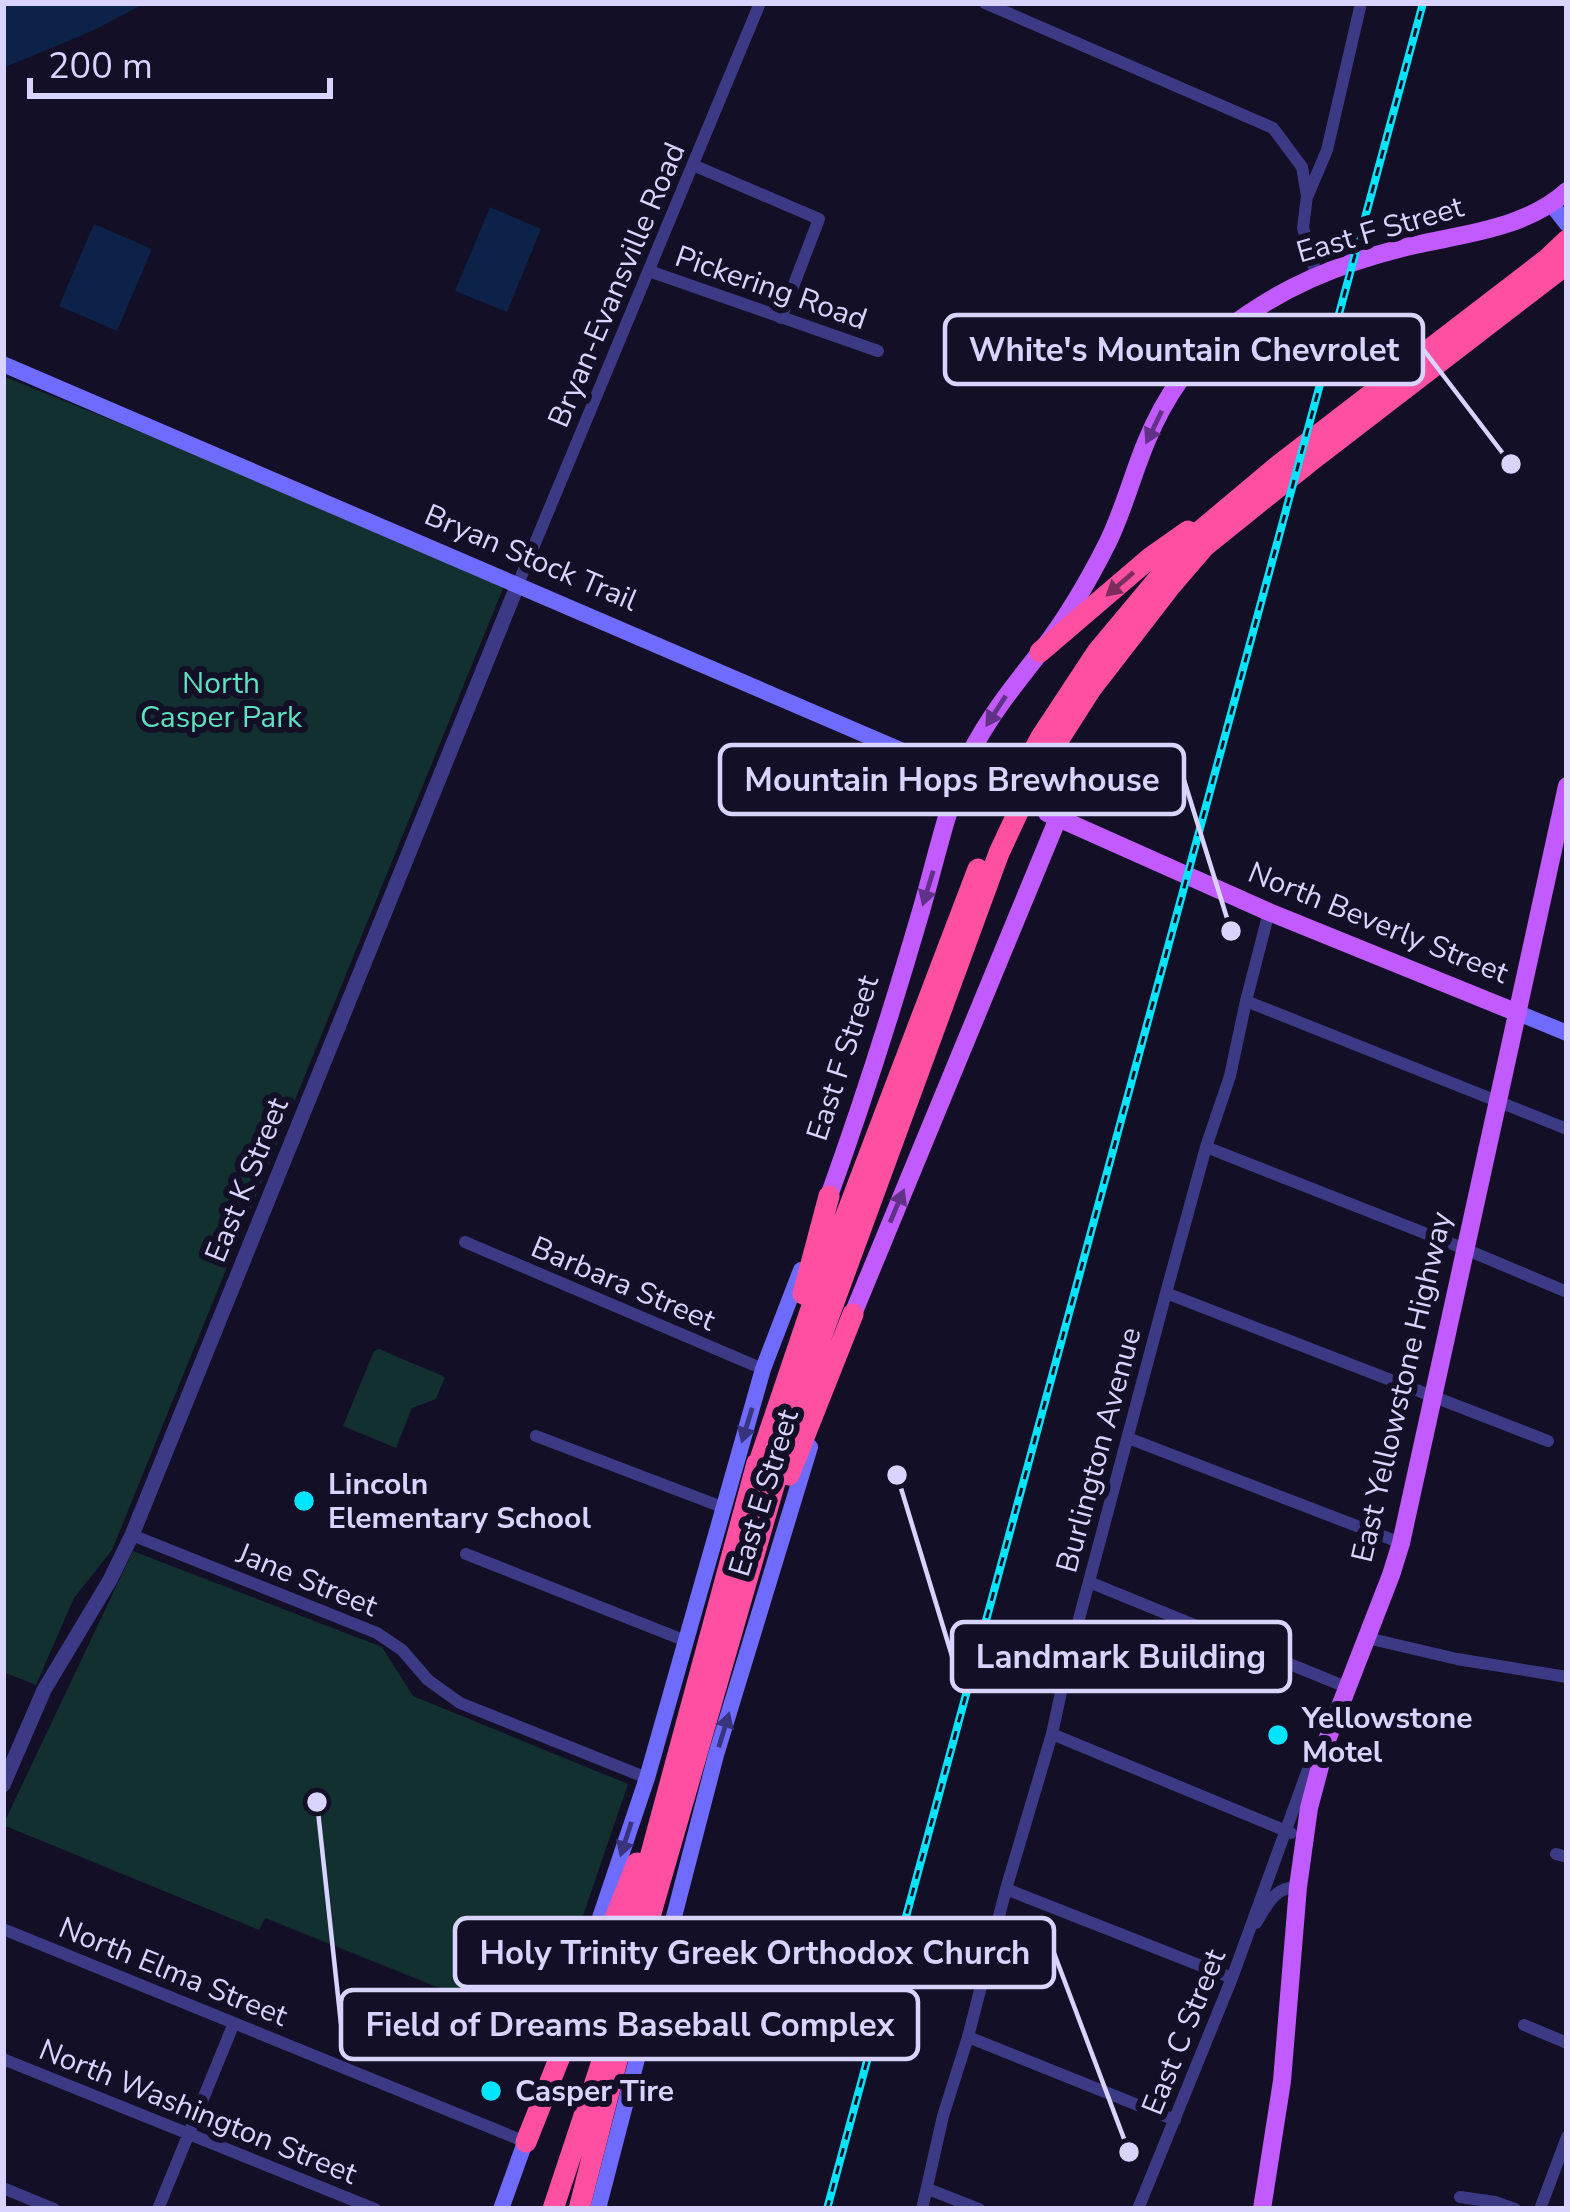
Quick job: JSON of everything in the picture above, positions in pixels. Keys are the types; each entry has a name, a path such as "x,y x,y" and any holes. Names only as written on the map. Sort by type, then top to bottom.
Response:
{"highway":[{"path":"1040,652 1151,557 1280,464 1567,240"},
{"path":"553,2209 649,1920 801,1392 999,853 1034,780 1091,689 1205,546 1567,264"},
{"path":"754,1477 815,1294 986,848 1020,775 1073,685 1119,623 1193,537 1280,464"},
{"path":"538,2209 612,1990 683,1745 829,1196"},
{"path":"753,1558 853,1314"},
{"path":"526,2142 683,1745"},
{"path":"579,2209 649,1920"}],"main road":[{"name":"East F Street","path":"501,2209 647,1778 764,1369 864,1100 962,776 988,722 1084,591 1171,393 1222,333 1270,298 1316,274 1404,248 1477,234 1560,198"},
{"path":"1560,198 1567,224"},
{"name":"Bryan Stock Trail","path":"3,364 1035,807"},
{"name":"East Yellowstone Highway","path":"1262,2209 1282,2081 1298,1887 1295,1834 1401,1543 1567,787"},
{"name":"North Beverly Street","path":"1035,807 1269,912 1567,1033"},
{"name":"East E Street","path":"598,2209 716,1755 824,1399 853,1314 1058,818"}],"street":[{"name":"Bryan-Evansville Road","path":"518,584 760,3"},
{"path":"985,3 1273,128 1302,166 1307,196 1303,228 1316,274"},
{"path":"1019,17 1024,3"},
{"path":"1307,196 1328,150 1361,3"},
{"path":"693,165 819,218 781,318"},
{"name":"Pickering Road","path":"649,271 878,351"},
{"name":"East K Street","path":"3,1785 44,1690 132,1534 518,584"},
{"name":"Burlington Avenue","path":"922,2209 943,2116 1052,1734 1166,1293 1231,1076 1269,912"},
{"path":"1246,1001 1567,1129"},
{"path":"1206,1147 1567,1292"},
{"name":"Barbara Street","path":"465,1242 764,1369"},
{"path":"1166,1293 1547,1442"},
{"path":"536,1436 722,1507"},
{"path":"1128,1438 1401,1543"},
{"name":"Jane Street","path":"132,1534 377,1633 402,1650 428,1681 460,1703 647,1778"},
{"path":"466,1554 686,1641"},
{"path":"1088,1582 1346,1687"},
{"path":"1366,1638 1567,1677"},
{"path":"1052,1734 1295,1834"},
{"name":"East C Street","path":"1138,2209 1246,1939 1295,1834"},
{"name":"East C Street","path":"1246,1939 1274,1895 1286,1886 1298,1887"},
{"path":"1006,1888 1232,1978"},
{"name":"North Elma Street","path":"3,1929 526,2142"},
{"path":"158,2209 235,2023"},
{"path":"1524,2025 1567,2043"},
{"path":"968,2037 1174,2120"},
{"name":"North Washington Street","path":"3,2059 375,2209"},
{"path":"1540,2209 1567,2138"},
{"path":"3,2188 54,2209"},
{"path":"928,2188 979,2209"},
{"path":"1460,2197 1516,2209"}],"green space":[{"name":"North Casper Park","path":"3,376 506,581 112,1550 74,1598 36,1685 3,1672"},
{"path":"374,1351 445,1377 436,1399 412,1408 396,1448 343,1426"},
{"path":"133,1551 382,1647 413,1696 628,1784 544,2030 265,1918 259,1930 3,1825"}],"water":[{"path":"3,3 146,3 3,68"},
{"path":"490,207 541,229 507,312 455,291"},
{"path":"94,224 152,249 117,331 59,306"}],"railway":[{"path":"827,2209 1423,3"}],"place":[{"name":"White's Mountain Chevrolet","path":"1511,464"},
{"name":"Mountain Hops Brewhouse","path":"1231,931"},
{"name":"Landmark Building","path":"897,1475"},
{"name":"Lincoln Elementary School","path":"304,1501"},
{"name":"Yellowstone Motel","path":"1278,1735"},
{"name":"Field of Dreams Baseball Complex","path":"317,1802"},
{"name":"Casper Tire","path":"491,2091"},
{"name":"Holy Trinity Greek Orthodox Church","path":"1129,2152"}]}
